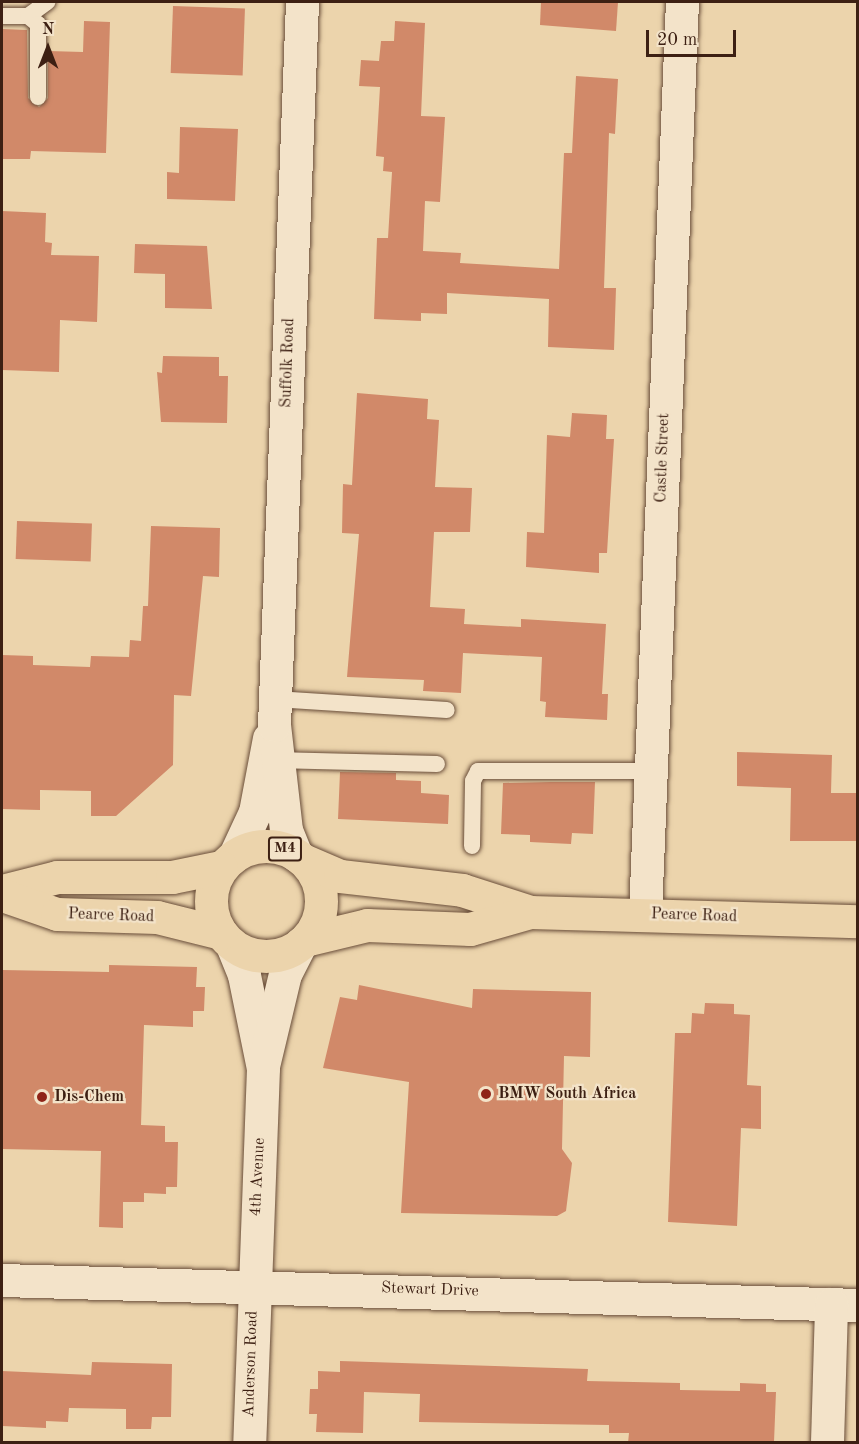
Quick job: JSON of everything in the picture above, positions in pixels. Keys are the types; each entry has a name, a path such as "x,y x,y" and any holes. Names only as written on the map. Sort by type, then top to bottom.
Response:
{"main road":[{"name":"Pearce Road","path":"2,893 57,877 172,877 228,861 270,845 340,876 462,890 530,912"},
{"name":"M4","path":"300,858 316,876 322,901 302,942"},
{"path":"226,939 210,905 228,861"},
{"name":"Pearce Road","path":"2,893 57,914 157,917 226,939 263,956 302,942 367,925 470,929 530,912 858,921"}],"street":[{"name":"Suffolk Road","path":"228,861 255,812 271,760 275,712 302,2"},
{"name":"Castle Street","path":"645,914 682,2"},
{"name":"Suffolk Road","path":"271,760 286,830 300,858"},
{"name":"4th Avenue","path":"226,939 244,975 263,1068"},
{"name":"4th Avenue","path":"254,1286 263,1068 285,974 302,942"},
{"name":"Stewart Drive","path":"2,1280 844,1305"},
{"name":"Anderson Road","path":"249,1443 254,1286"},
{"path":"827,1443 844,1305"}],"lane":[{"path":"2,16 28,16 47,2"},
{"path":"28,16 38,24 38,97"},
{"path":"275,712 447,710"},
{"path":"271,760 437,764"},
{"path":"472,846 478,771 650,771"}],"building":[{"path":"541,2 618,2 616,31 540,25"},
{"path":"173,6 245,9 243,75 171,73"},
{"path":"84,21 110,22 106,153 31,151 30,159 2,159 2,29 27,30 28,98 39,107 48,98 48,51 83,52"},
{"path":"395,21 425,23 421,116 445,117 440,202 425,201 423,251 461,253 460,263 559,269 564,153 572,153 576,76 618,79 615,134 609,133 604,288 616,288 614,350 548,347 549,299 447,293 447,314 421,313 421,321 374,319 377,238 388,238 392,172 383,171 384,157 376,156 380,87 359,86 361,60 379,61 381,41 394,41"},
{"path":"180,127 238,129 235,201 167,199 167,172 179,173"},
{"path":"2,211 46,213 45,242 52,243 51,255 99,256 97,322 60,320 59,372 2,370"},
{"path":"135,244 207,246 212,309 165,308 165,274 134,273"},
{"path":"163,356 219,357 219,376 228,376 227,423 161,422 157,372 162,373"},
{"path":"357,393 428,399 427,419 439,420 435,487 472,488 470,532 434,532 430,607 465,609 464,624 521,627 521,619 606,624 602,694 608,694 607,720 545,717 546,702 540,701 542,657 463,653 461,693 423,691 424,680 347,677 359,534 342,533 343,484 352,485"},
{"path":"572,413 607,415 606,439 614,439 607,553 599,553 599,573 526,567 527,532 544,533 547,435 570,437"},
{"path":"17,521 92,524 91,562 16,559"},
{"path":"151,526 220,528 219,577 203,576 191,696 174,695 173,765 116,816 91,816 91,791 40,790 40,810 2,809 2,655 33,656 33,665 90,667 91,656 129,657 130,640 141,641 143,606 148,606"},
{"path":"737,752 832,755 831,793 858,793 858,841 790,841 791,788 737,786"},
{"path":"340,772 396,773 396,780 421,781 421,793 449,795 448,824 338,819"},
{"path":"595,782 593,834 572,833 571,844 530,842 530,835 501,834 503,783"},
{"path":"109,965 197,967 196,987 205,987 204,1011 193,1011 193,1027 144,1025 141,1125 165,1126 165,1142 178,1142 177,1187 166,1187 166,1194 144,1193 144,1202 123,1202 123,1228 99,1227 101,1151 2,1149 2,970 109,972"},
{"name":"BMW South Africa","path":"359,985 472,1008 473,989 591,992 590,1057 564,1056 562,1149 572,1163 566,1211 557,1216 401,1213 409,1082 323,1068 340,997 357,1000"},
{"path":"705,1003 734,1004 734,1014 750,1015 747,1085 761,1086 761,1129 741,1128 737,1226 668,1222 675,1033 691,1033 692,1013 704,1014"},
{"path":"340,1361 588,1369 587,1381 680,1383 680,1390 740,1391 740,1383 766,1384 766,1392 776,1392 774,1442 628,1443 629,1433 609,1433 609,1425 419,1422 420,1394 364,1392 363,1433 316,1432 317,1414 309,1414 310,1389 318,1389 318,1371 340,1372"},
{"path":"92,1362 172,1364 171,1417 152,1417 151,1429 126,1429 126,1409 69,1408 68,1422 46,1421 46,1428 2,1426 2,1371 91,1375"}],"place":[{"name":"BMW South Africa","path":"486,1094"},
{"name":"Dis-Chem","path":"42,1097"}]}
